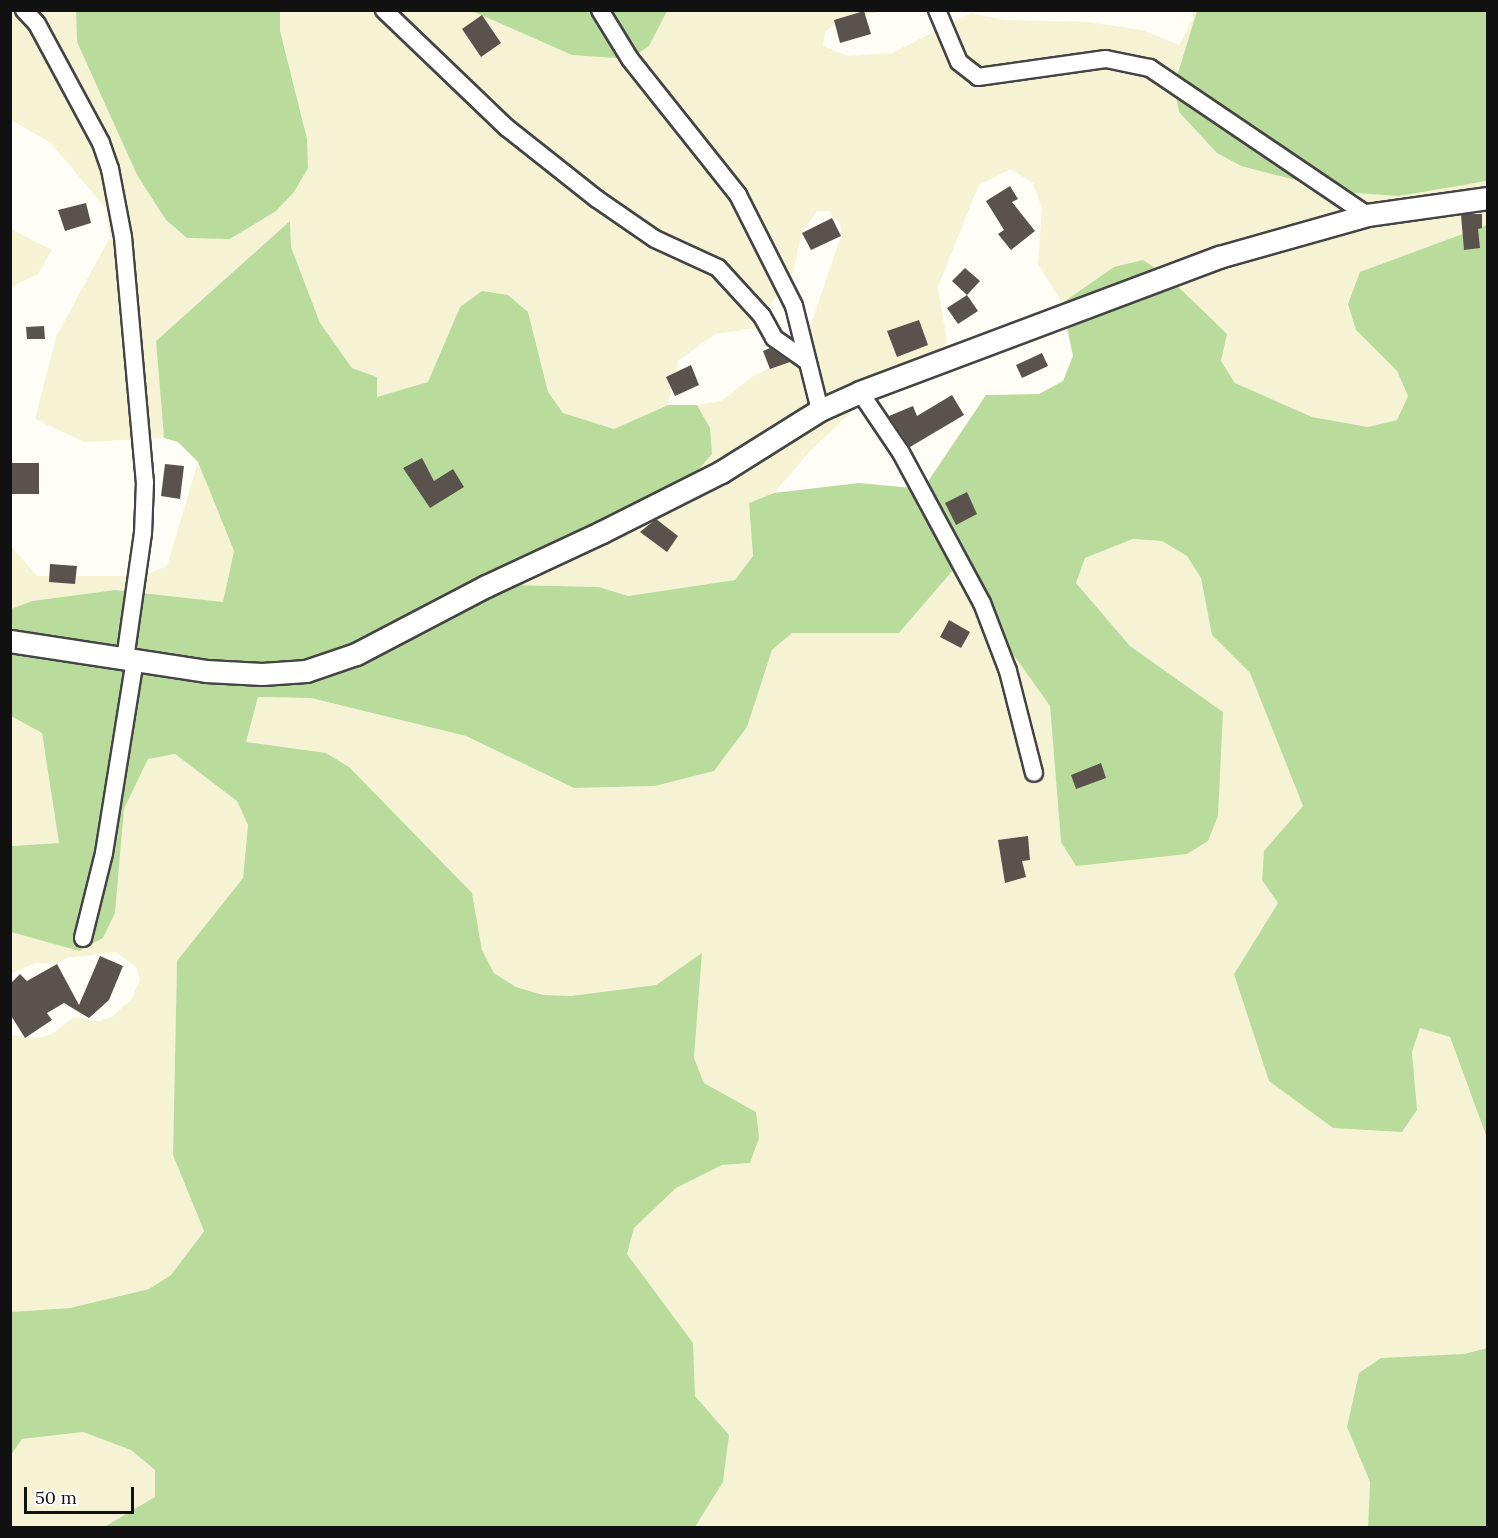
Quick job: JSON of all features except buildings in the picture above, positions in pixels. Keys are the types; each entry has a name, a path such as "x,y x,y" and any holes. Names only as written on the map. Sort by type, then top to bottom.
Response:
{"street":[{"path":"24,10 42,33 101,143 110,169 123,237 145,482 143,533 130,659 104,852 83,938"},
{"path":"384,10 506,127 597,199 655,239 718,268 762,316 774,338 806,360"},
{"path":"600,10 630,59 738,195 794,306 820,410"},
{"path":"937,10 966,72 978,77 1106,59 1150,68 1367,214"},
{"path":"10,641 130,659 262,674 306,671 356,654 486,585 721,472 820,410 860,393 1166,275 1367,214 1488,198"},
{"path":"860,393 900,451 982,603 1008,671 1034,773"}],"shaded area":[{"path":"11,11 76,11 77,42 137,175 230,239 276,211 280,11 881,11 835,24 825,32 823,46 848,56 892,53 971,13 1003,20 1087,22 1142,30 1179,45 1193,19 1192,11 1197,11 1174,86 1399,196 1487,181 1487,225 1356,330 1397,371 1408,396 1397,420 1368,427 1312,417 1235,383 1221,361 1114,267 1062,303 1038,264 1042,208 1033,183 1011,169 979,185 938,287 947,342 933,363 873,391 812,449 774,493 749,503 753,556 735,580 628,596 599,587 515,585 505,567 710,428 697,405 721,401 753,376 781,363 799,346 812,321 841,236 840,222 832,218 830,211 817,211 802,232 793,272 755,328 715,334 678,361 668,405 614,429 562,413 548,392 528,312 460,307 428,382 377,398 377,377 352,368 320,323 291,247 290,222 156,341 164,438 84,442 35,419 56,337 110,237 106,209 51,143 11,120"},
{"path":"11,229 52,250 38,274 13,286 11,293"},
{"path":"198,462 234,551 223,602 115,590 32,601 11,609 11,546 37,576 142,576 167,566"},
{"path":"1133,539 1162,541 1187,556 1202,578 1212,635 1250,673 1303,806 1264,851 1262,880 1278,903 1234,974 1416,1110 1412,1052 1419,1028 1450,1037 1487,1138 1487,1348 1464,1354 1347,1427 1370,1482 1368,1527 695,1527 729,1435 695,1396 692,1343 627,1254 634,1228 676,1188 722,1165 750,1163 756,1112 704,1083 694,1058 702,954 656,985 571,996 543,995 516,987 494,973 482,950 472,893 245,742 258,697 311,698 466,736 574,788 655,786 714,771 747,727 772,650 792,633 899,633 953,569 1050,706 1061,842 1223,712 1130,646 1076,583 1085,558"},
{"path":"11,716 42,733 59,843 11,846"},
{"path":"175,754 237,800 248,825 243,878 177,961 173,1155 204,1230 171,1275 149,1289 70,1308 11,1312 11,1035 38,1038 52,1034 74,1017 99,1021 112,1017 132,998 140,980 136,967 116,952 66,958 57,964 35,963 11,974 11,932 79,951 115,913 124,809 148,759"},
{"path":"83,1432 131,1450 155,1470 155,1497 104,1527 11,1527 10,1455 22,1439"}],"green space":[{"path":"76,11 280,11 280,31 307,139 308,168 294,192 276,211 230,239 187,238 166,220 137,175 77,42"},
{"path":"472,11 667,11 649,46 630,59 572,55"},
{"path":"1197,11 1487,11 1487,181 1399,196 1342,192 1241,166 1217,153 1179,112 1174,86"},
{"path":"290,221 291,247 320,323 352,368 377,377 377,397 428,382 460,307 482,291 508,295 528,312 548,392 563,413 614,429 668,405 697,405 710,428 712,454 693,476 505,567 515,585 599,587 628,596 735,580 753,556 749,503 774,493 859,483 923,489 986,395 1039,394 1063,381 1073,356 1062,303 1114,267 1143,260 1166,275 1227,334 1221,361 1235,383 1312,417 1368,427 1397,420 1408,396 1397,371 1356,330 1348,304 1360,272 1487,225 1487,1138 1450,1037 1420,1028 1412,1052 1417,1110 1402,1132 1333,1128 1269,1081 1234,974 1278,903 1262,880 1264,851 1303,806 1250,673 1212,635 1201,578 1187,556 1162,541 1133,539 1085,558 1076,583 1130,646 1223,712 1218,816 1208,841 1187,854 1076,866 1061,842 1050,706 953,570 899,633 792,633 772,650 747,727 714,771 655,786 574,788 466,736 311,698 258,697 246,742 326,753 349,767 472,893 482,950 494,973 516,987 543,995 571,996 656,985 702,953 694,1058 704,1083 756,1112 759,1138 750,1163 722,1165 676,1188 634,1228 627,1254 693,1343 695,1396 729,1435 723,1482 695,1527 104,1527 155,1497 155,1470 131,1450 83,1432 22,1439 11,1455 11,1312 70,1308 149,1289 171,1275 204,1231 173,1155 177,961 243,878 248,825 237,801 175,754 148,759 124,809 115,913 103,938 79,951 11,932 11,846 59,843 42,733 11,716 11,609 32,601 115,590 223,602 234,551 198,462 178,442 164,438 156,341"},
{"path":"1487,1348 1487,1527 1368,1527 1370,1482 1347,1427 1359,1373 1381,1358 1464,1354"}]}
